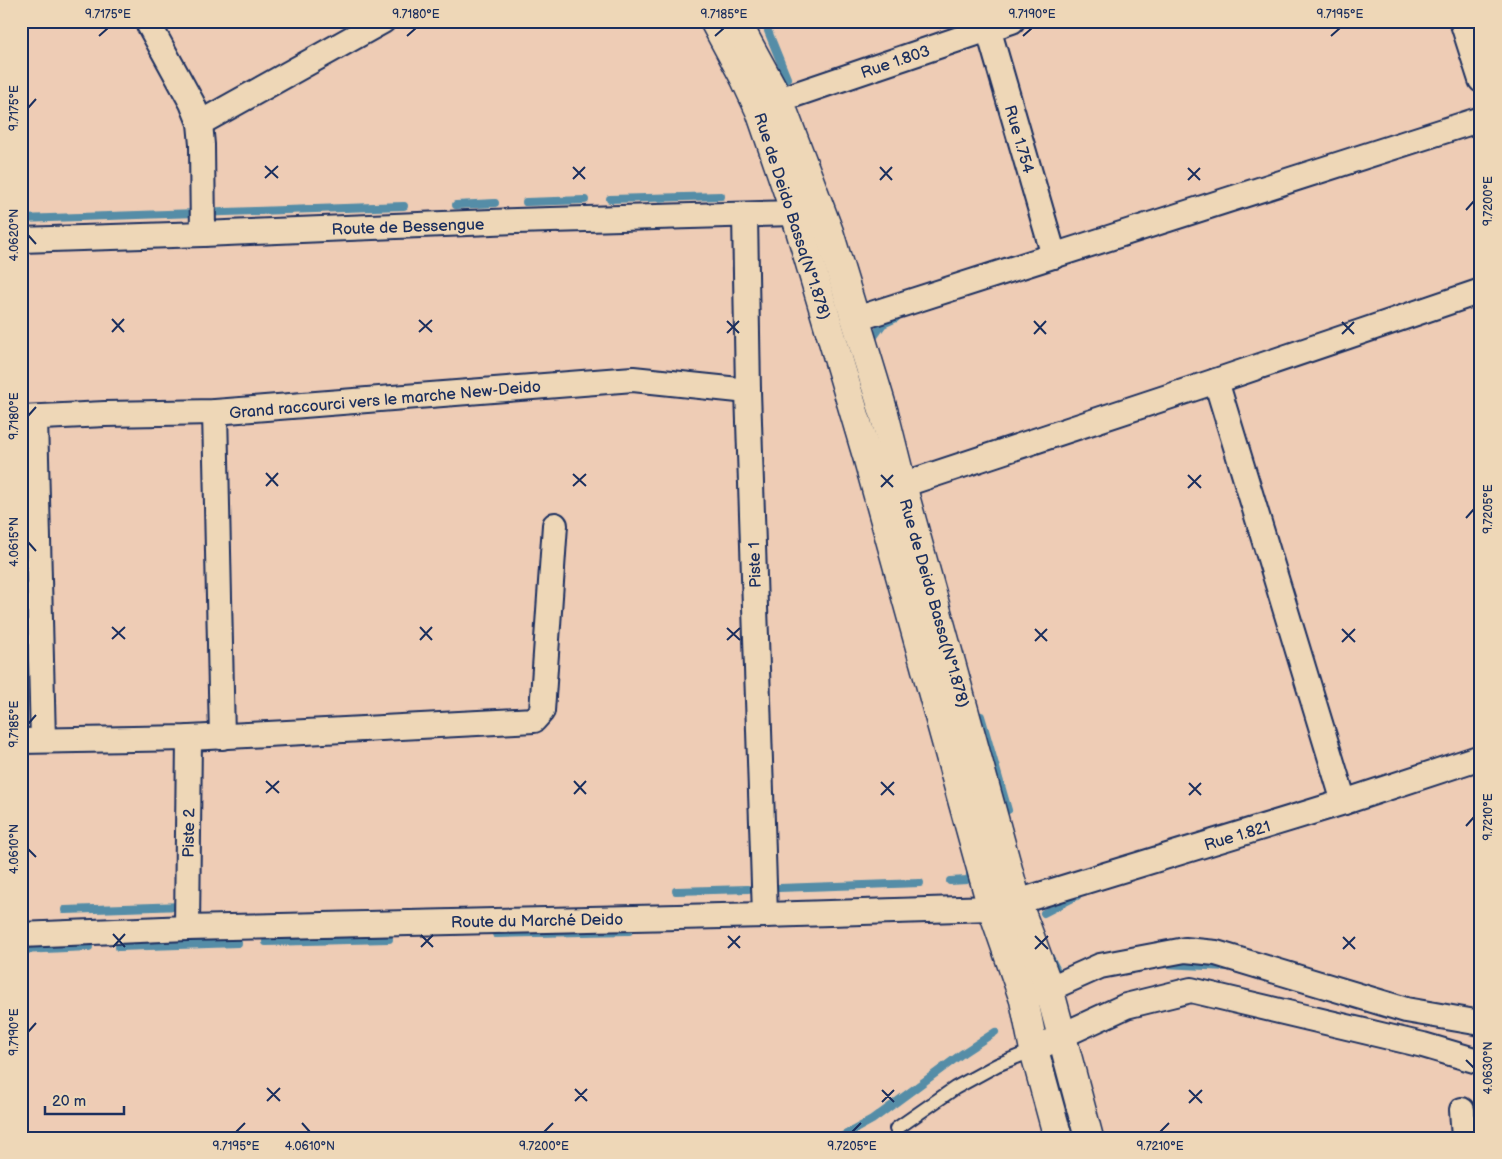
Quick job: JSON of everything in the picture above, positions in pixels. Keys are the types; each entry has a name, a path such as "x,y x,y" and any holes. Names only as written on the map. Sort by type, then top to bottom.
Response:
{"main road":[{"name":"Rue de Deido Bassa(N°1.878)","path":"714,21 760,111 795,213 870,466 1005,905 1049,988 1089,1138"},
{"name":"Rue de Deido Bassa(N°1.878)","path":"736,21 779,100 829,232 884,413 1005,905 1034,1050 1058,1138"}],"street":[{"path":"147,21 192,102 200,124 203,234"},
{"path":"200,124 383,21"},
{"name":"Rue 1.803","path":"779,100 987,25 1012,21"},
{"path":"1462,21 1481,80"},
{"name":"Rue 1.754","path":"987,25 1054,256"},
{"path":"856,319 1481,119"},
{"name":"Route de Bessengue","path":"21,240 516,221 795,213"},
{"name":"Piste 1","path":"745,215 748,391 766,915"},
{"path":"902,485 1481,291"},
{"name":"Grand raccourci vers le marche New-Deido","path":"28,418 105,414 215,412 633,379 748,391"},
{"path":"1216,381 1344,802"},
{"path":"215,412 222,736"},
{"path":"28,418 32,741 189,738 534,720 542,711 555,525"},
{"name":"Piste 2","path":"187,928 189,738"},
{"name":"Rue 1.821","path":"1005,905 1344,802 1481,757"},
{"name":"Route du Marché Deido","path":"21,935 187,928 766,915 1005,905"},
{"path":"1024,1000 1100,966 1185,950 1216,953 1406,1010 1481,1023"},
{"path":"1034,1050 1126,1006 1191,990 1423,1045 1481,1062"},
{"path":"1462,1110 1464,1138"}],"lane":[{"path":"896,1129 955,1088 997,1065 1034,1050"}],"waterway":[{"path":"768,31 787,78"},
{"path":"610,199 721,196"},
{"path":"526,202 585,200"},
{"path":"456,205 495,203"},
{"path":"21,219 404,206"},
{"path":"873,342 873,338 883,324 896,318"},
{"path":"981,716 1008,810"},
{"path":"950,881 967,880 970,877 970,868"},
{"path":"779,888 920,883"},
{"path":"676,891 748,889"},
{"path":"1044,913 1077,896"},
{"path":"65,910 184,906"},
{"path":"496,934 629,931"},
{"path":"266,942 389,939"},
{"path":"119,947 238,943"},
{"path":"21,950 89,947"},
{"path":"1050,957 1062,980"},
{"path":"1162,964 1228,967"},
{"path":"839,1138 872,1120 963,1053 995,1032"}]}
